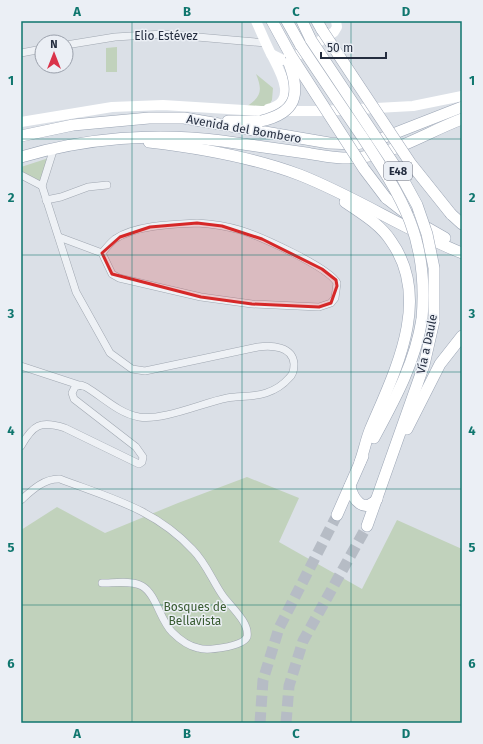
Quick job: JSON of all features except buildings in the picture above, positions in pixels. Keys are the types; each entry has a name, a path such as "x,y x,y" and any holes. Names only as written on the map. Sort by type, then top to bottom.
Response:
{"main road":[{"path":"184,118 252,122 281,103 285,92 284,79 256,21"},
{"path":"261,116 278,116 284,112 293,102 296,88 288,55 272,21"},
{"name":"Vía a Daule","path":"287,21 390,180 406,210 416,239 422,266 424,301 417,346 406,377 360,462 337,515"},
{"name":"Vía a Daule","path":"302,21 311,40 399,172 417,205 427,234 434,268 434,321 424,365 386,476 367,526"},
{"path":"271,54 283,60 295,57 334,32 337,27 336,21"},
{"path":"320,25 411,164 451,214 462,224"},
{"path":"288,55 364,169 386,198 417,222 462,247"},
{"name":"Avenida del Bombero","path":"21,122 112,107 162,105 261,116 413,106 462,96"},
{"name":"Avenida del Bombero","path":"21,136 73,125 149,118 184,118 328,143 356,144 380,139 462,107"},
{"path":"21,157 54,148 121,139 167,136 195,137 329,156 362,158 399,146 462,119"},
{"path":"121,139 180,146 247,158 302,176 462,253"},
{"path":"322,185 383,230 398,252 406,272 409,301 402,349 394,374 370,431 360,462"},
{"path":"386,476 432,378 447,353 462,336"},
{"path":"350,486 355,499 361,504 369,505 377,499"}],"street":[{"name":"Elio Estévez","path":"74,44 115,37 163,34 266,43"},
{"path":"21,53 34,51"},
{"path":"21,366 82,386 130,414 140,417 155,417 220,400 266,393 275,389 290,378 294,370 294,364 291,356 284,349 265,347 150,371 140,371 128,366 110,353 81,301 42,186 54,148"},
{"path":"21,175 42,186"},
{"path":"46,200 61,197 88,187 107,185"},
{"path":"59,237 102,253 112,274 119,278 201,297 252,304 319,307 331,303 335,298 337,286 336,280 322,269 262,239 240,230 210,224 169,224 150,227 120,236 102,253"},
{"path":"21,446 33,428 53,425 65,428 137,464 142,463 143,457 136,447 74,399 72,393 74,388 82,386"},
{"path":"21,500 39,485 60,479 128,505 156,518 177,534 195,551 218,588 244,623 247,630 246,638 238,644 198,648 178,638 172,632 166,625 150,594 141,586 102,583"}],"highlighted area":[{"path":"197,223 222,226 262,239 322,269 336,280 337,286 331,303 319,307 252,304 201,297 112,274 102,253 120,237 150,227"}],"green space":[{"path":"117,47 117,72 106,72 106,48"},
{"path":"256,74 273,88 272,100 267,109 246,107 258,97 260,85"},
{"path":"55,156 40,188 21,177 21,167"},
{"name":"Bosques de Bellavista","path":"247,477 299,498 279,542 362,589 397,520 462,549 462,723 21,723 21,530 57,507 105,533"}],"tunnel":[{"path":"260,723 263,680 279,628 337,515"},
{"path":"286,723 289,686 303,641 367,526"}]}
